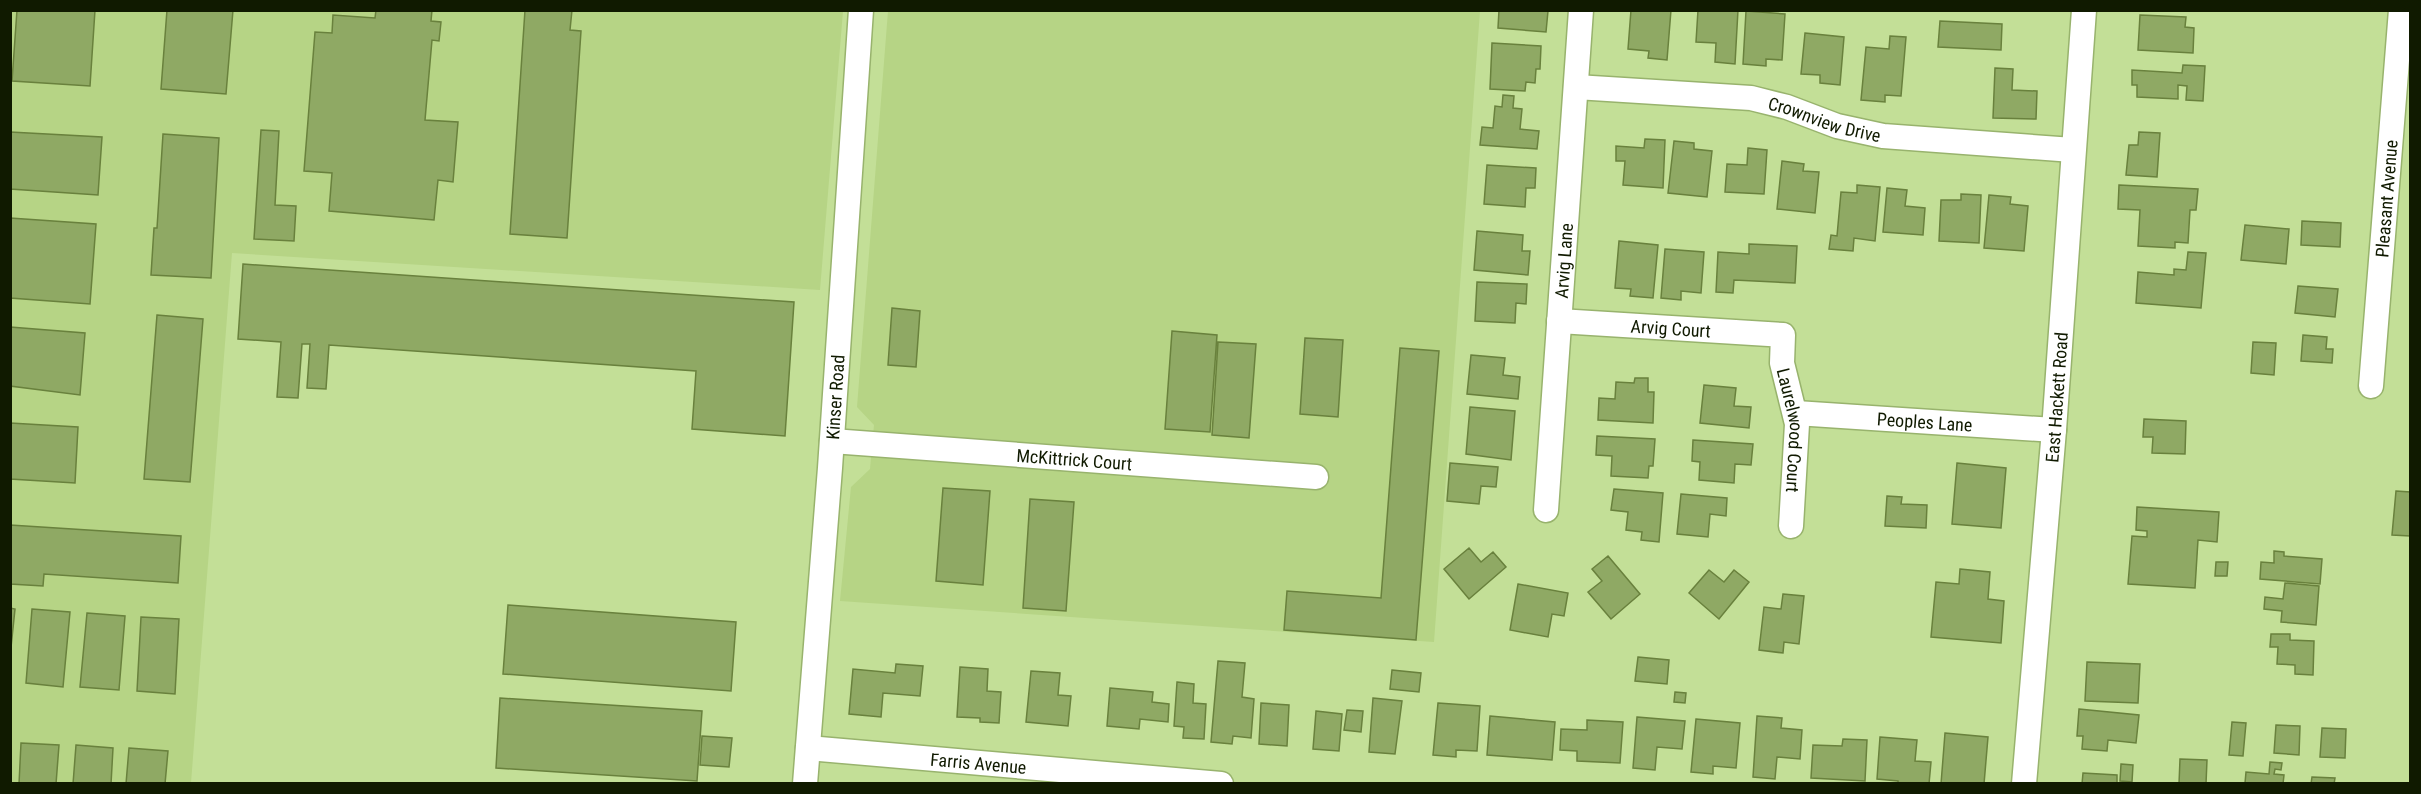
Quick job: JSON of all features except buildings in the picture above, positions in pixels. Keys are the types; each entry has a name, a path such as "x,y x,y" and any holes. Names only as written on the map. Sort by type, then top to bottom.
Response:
{"street":[{"name":"Kinser Road","path":"805,783 832,441 861,10"},
{"name":"Arvig Lane","path":"1546,510 1581,10"},
{"name":"East Hackett Road","path":"2024,783 2054,430 2084,10"},
{"name":"Pleasant Avenue","path":"2371,386 2401,10"},
{"name":"Crownview Drive","path":"1576,87 1751,98 1787,107 1838,126 1883,136 2073,150"},
{"name":"Arvig Court","path":"1559,321 1783,335"},
{"name":"Laurelwood Court","path":"1783,335 1782,363 1797,424 1791,526"},
{"name":"Peoples Lane","path":"1796,413 2054,430"},
{"name":"McKittrick Court","path":"832,441 1316,477"},
{"name":"Farris Avenue","path":"807,748 1221,783"}],"shaded area":[{"path":"10,11 843,11 820,290 232,253 191,783 11,783"},
{"path":"888,11 1480,11 1434,642 840,601 851,487 870,469 874,425 857,407"}]}
